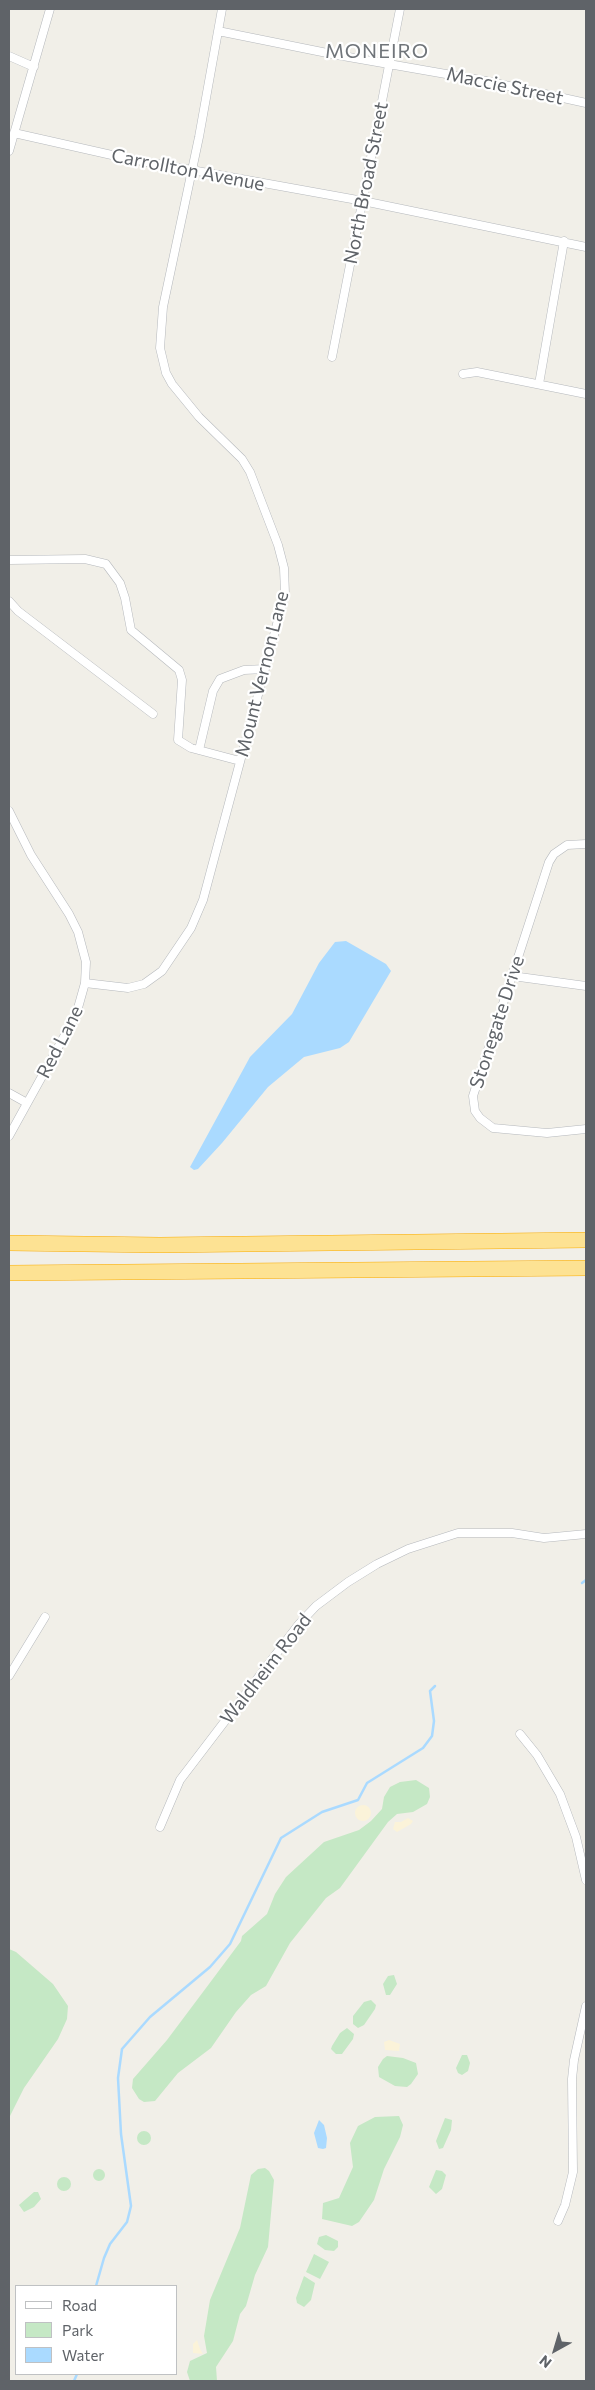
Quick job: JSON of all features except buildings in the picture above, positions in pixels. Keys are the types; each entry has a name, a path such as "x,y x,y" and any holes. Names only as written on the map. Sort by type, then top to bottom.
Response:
{"highway":[{"path":"9,1243 160,1244 586,1240"},
{"path":"9,1273 586,1268"}],"street":[{"path":"9,151 50,9"},
{"name":"Mount Vernon Lane","path":"85,983 110,988 134,988 154,979 174,954 191,928 203,900 285,594 284,568 276,538 250,472 242,459 199,416 172,384 166,373 160,348 163,307 222,9"},
{"name":"North Broad Street","path":"332,357 400,9"},
{"name":"Maccie Street","path":"218,30 486,81 586,103"},
{"path":"9,56 34,67"},
{"name":"Carrollton Avenue","path":"14,133 191,171 363,202 564,241 586,247"},
{"path":"539,384 564,241"},
{"path":"463,374 477,372 586,394"},
{"path":"9,560 85,559 98,561 112,569 120,582 126,598 131,630 179,670 182,680 178,737 184,745 240,762"},
{"path":"9,601 34,624 153,714"},
{"path":"199,750 213,690 220,680 244,670 265,669"},
{"name":"Red Lane","path":"9,812 22,840 70,914 78,932 86,962 85,983 74,1019 9,1136"},
{"name":"Stonegate Drive","path":"586,844 567,845 554,854 549,862 474,1091 475,1111 485,1124 493,1128 547,1133 586,1129"},
{"path":"512,976 586,986"},
{"path":"9,1093 27,1103"},
{"name":"Waldheim Road","path":"160,1827 180,1780 299,1624 316,1606 348,1582 377,1564 408,1550 458,1533 512,1533 544,1538 586,1534"},
{"path":"9,1676 45,1617"},
{"path":"520,1734 537,1755 560,1794 576,1837 586,1880"},
{"path":"558,2221 567,2197 573,2172 572,2079 574,2060 586,2006"}],"green space":[{"path":"416,1780 429,1788 430,1797 427,1804 413,1812 397,1814 388,1822 340,1888 326,1898 290,1943 266,1986 251,1995 236,2012 211,2048 178,2073 155,2101 144,2102 139,2099 132,2088 133,2079 167,2040 241,1941 242,1936 267,1914 275,1894 286,1877 324,1842 359,1830 371,1821 382,1809 384,1797 390,1787 400,1782"},
{"path":"9,1949 16,1952 53,1984 68,2006 67,2019 58,2039 24,2088 9,2118"},
{"path":"394,1975 397,1984 390,1995 386,1995 383,1984 388,1976"},
{"path":"371,2000 376,2005 375,2009 364,2025 358,2028 353,2024 353,2016 364,2002"},
{"path":"347,2028 354,2034 353,2039 342,2054 336,2054 331,2049 332,2046 340,2033"},
{"path":"462,2055 467,2055 470,2063 468,2071 462,2075 458,2073 456,2068"},
{"path":"387,2056 403,2058 416,2063 418,2074 407,2087 395,2086 379,2077 378,2067"},
{"path":"399,2116 403,2125 400,2137 384,2169 374,2200 359,2222 352,2226 322,2219 323,2203 339,2198 353,2167 350,2143 358,2126 375,2117"},
{"path":"445,2118 452,2120 451,2130 443,2148 439,2149 436,2141"},
{"path":"144,2131 149,2133 151,2138 149,2143 144,2145 139,2143 137,2138 139,2133"},
{"path":"265,2168 274,2180 268,2247 255,2275 246,2306 240,2314 233,2341 216,2367 217,2381 190,2381 187,2372 190,2361 207,2353 204,2336 210,2300 240,2228 251,2175 258,2169"},
{"path":"97,2169 101,2169 105,2175 101,2181 97,2181 93,2177 93,2173"},
{"path":"436,2170 442,2171 446,2175 442,2189 436,2194 429,2187"},
{"path":"64,2177 69,2179 71,2184 69,2189 64,2191 59,2189 57,2184 59,2179"},
{"path":"34,2192 38,2192 41,2199 34,2207 24,2212 19,2205"},
{"path":"326,2235 338,2241 338,2247 334,2251 325,2250 317,2244 319,2237"},
{"path":"314,2254 329,2262 320,2279 306,2272"},
{"path":"304,2276 315,2283 311,2300 304,2307 297,2303 296,2298"}],"sand":[{"path":"363,1805 371,1813 363,1821 355,1813"},
{"path":"408,1818 413,1821 411,1824 397,1832 393,1829 395,1822 401,1822"},
{"path":"389,2040 400,2044 399,2051 385,2050 384,2042"},
{"path":"197,2340 203,2354 193,2353 193,2344"}],"water":[{"path":"346,941 386,964 391,971 349,1042 340,1048 304,1057 268,1087 222,1143 198,1169 194,1170 190,1167 250,1057 292,1014 319,963 335,942"},
{"path":"319,2120 324,2125 327,2138 326,2148 323,2149 318,2148 314,2133"}],"waterway":[{"path":"582,1583 586,1580"},
{"path":"96,2285 110,2244 127,2222 131,2206 121,2134 118,2078 122,2049 150,2017 210,1967 230,1944 281,1838 322,1812 358,1800 367,1783 423,1748 432,1736 434,1721 430,1691 435,1686"},
{"path":"74,2381 77,2375"}],"district":[{"name":"MONEIRO","path":"377,51"}]}
